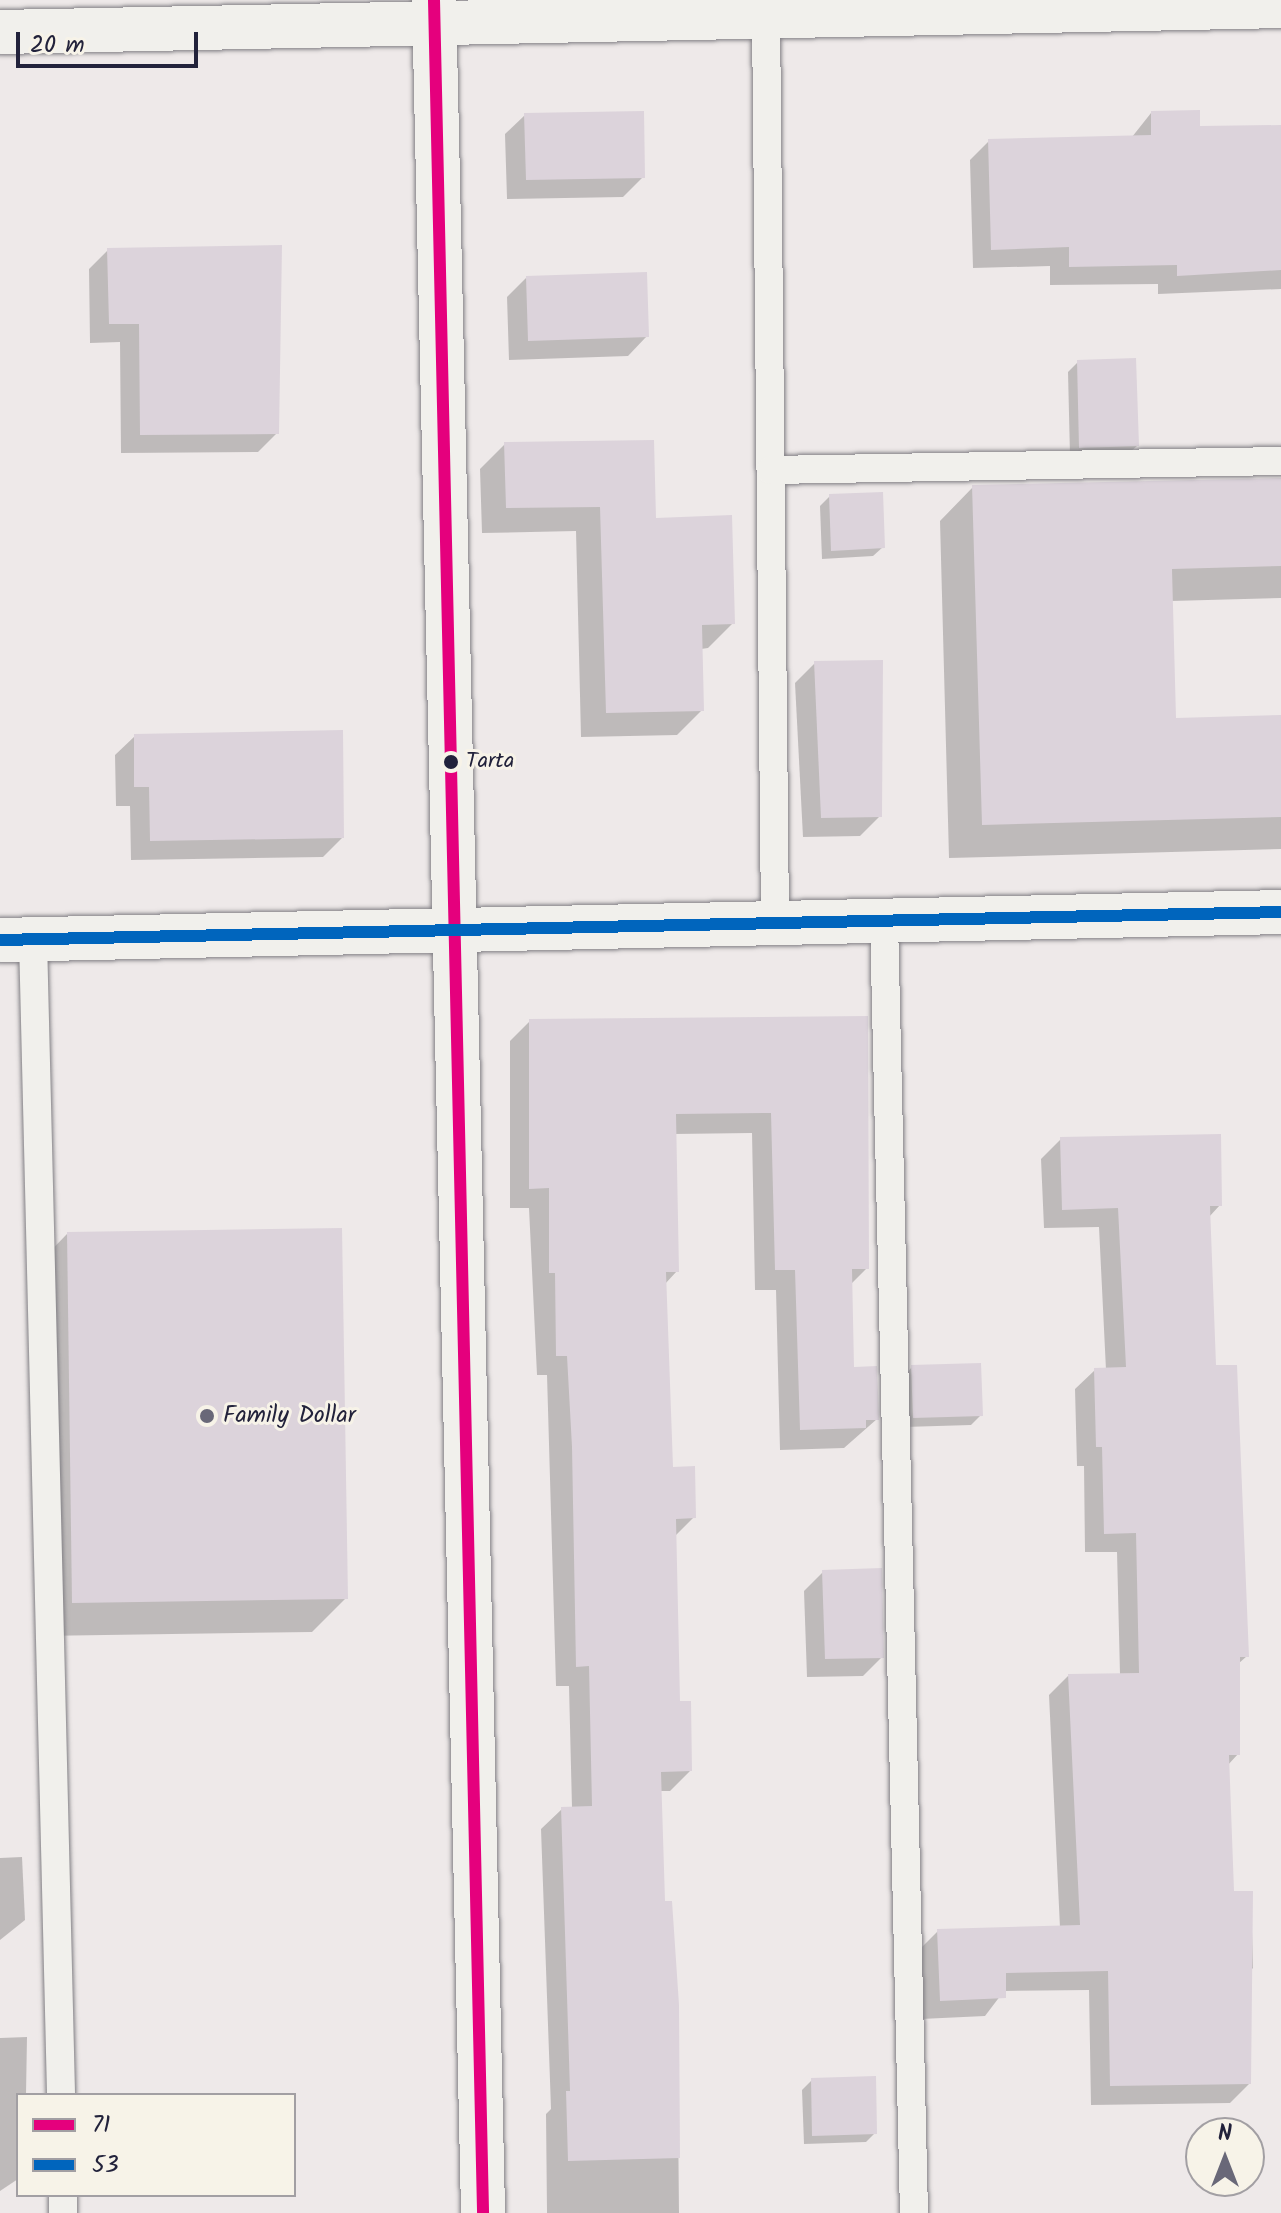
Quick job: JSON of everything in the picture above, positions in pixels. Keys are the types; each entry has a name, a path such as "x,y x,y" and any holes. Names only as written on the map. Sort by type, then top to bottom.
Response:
{"street":[{"path":"0,32 434,12 766,16 1281,6"},
{"path":"434,12 483,2213"},
{"path":"17,940 1281,912"}],"lane":[{"path":"766,16 775,924"},
{"path":"771,470 1281,461"},
{"path":"884,921 914,2213"},
{"path":"17,940 61,2093"}],"building":[{"path":"1200,110 1200,126 1281,125 1281,270 1177,276 1177,265 1069,267 1069,247 991,250 988,139 1151,135 1151,111"},
{"path":"644,111 645,178 526,180 524,113"},
{"path":"282,245 279,434 140,435 139,324 109,324 107,248"},
{"path":"647,272 649,337 528,341 526,276"},
{"path":"1136,358 1139,446 1079,448 1077,360"},
{"path":"654,440 656,518 732,515 735,624 702,625 704,711 606,713 600,507 506,508 504,442"},
{"path":"1281,478 1281,566 1172,569 1176,718 1281,715 1281,817 982,825 972,485"},
{"path":"883,492 885,548 831,551 829,494"},
{"path":"883,660 882,817 821,818 814,661"},
{"path":"343,730 344,838 150,841 149,787 134,787 134,734"},
{"path":"868,1016 869,1269 852,1269 854,1367 877,1366 879,1420 866,1420 866,1428 800,1430 795,1270 775,1270 771,1113 676,1114 679,1272 666,1272 673,1467 695,1466 696,1518 676,1519 680,1701 691,1701 692,1771 661,1772 665,1901 672,1901 679,2005 680,2158 568,2161 566,2091 570,2091 561,1807 592,1806 589,1666 576,1667 567,1356 556,1356 555,1273 549,1273 549,1188 529,1189 529,1019"},
{"path":"1221,1134 1222,1206 1210,1206 1216,1365 1237,1365 1249,1657 1240,1657 1240,1755 1229,1755 1234,1891 1253,1891 1251,2084 1110,2086 1108,1971 1006,1973 1006,1998 940,2001 937,1929 1080,1925 1068,1674 1139,1673 1136,1533 1104,1534 1102,1447 1096,1447 1094,1368 1126,1367 1118,1208 1062,1210 1060,1137"},
{"name":"Family Dollar","path":"342,1228 348,1599 72,1603 67,1232"},
{"path":"981,1363 983,1416 913,1418 911,1365"},
{"path":"882,1568 884,1658 825,1659 822,1570"},
{"path":"876,2076 877,2134 812,2136 811,2078"}],"transit line":[{"name":"71","path":"434,0 483,2213"},
{"name":"53","path":"0,940 1281,912"}],"place":[{"name":"Tarta","path":"451,762"},
{"name":"Family Dollar","path":"207,1416"}]}
